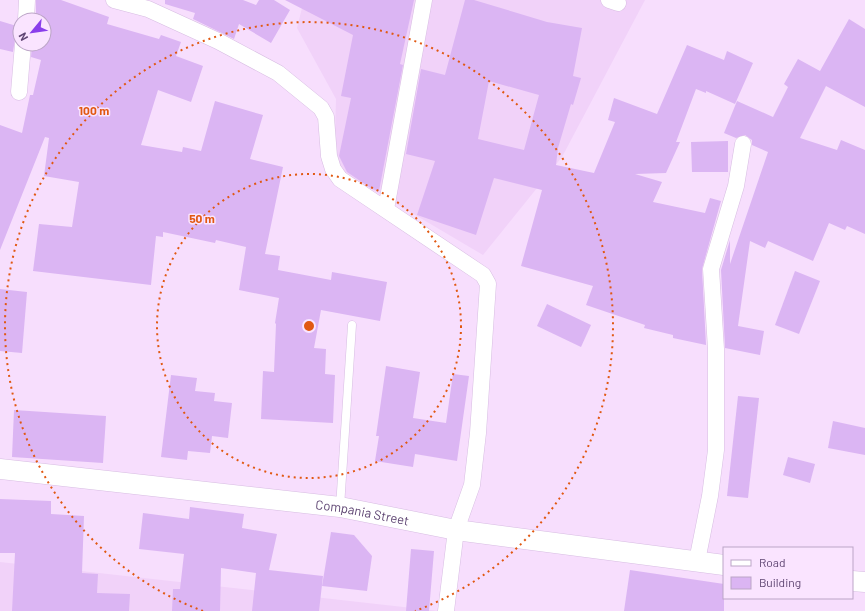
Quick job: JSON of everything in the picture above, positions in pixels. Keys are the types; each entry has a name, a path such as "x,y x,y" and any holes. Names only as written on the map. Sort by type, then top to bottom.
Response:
{"street":[{"path":"26,12 27,0"},
{"path":"114,0 148,9 218,41 278,73 321,108 326,117 329,156 333,169 340,179 483,275 488,284 478,433 472,485 456,530 446,611"},
{"path":"386,209 424,0"},
{"path":"19,92 22,52"},
{"path":"697,561 710,496 716,450 716,349 711,269 736,186 744,144"},
{"name":"Compania Street","path":"0,469 340,507 456,530 723,565"},
{"path":"853,581 865,582"}],"lane":[{"path":"340,507 352,325"}],"shaded area":[{"path":"304,0 645,0 562,157 483,255 334,167 336,99 297,28"},
{"path":"0,562 439,611 0,611"}],"building":[{"path":"36,0 61,0 109,17 107,24 159,39 161,35 181,42 176,56 203,66 191,102 158,90 141,145 182,152 183,147 201,151 215,101 263,115 250,159 283,167 265,254 280,256 278,270 331,280 332,272 387,282 380,321 321,310 314,348 326,349 325,374 335,375 333,423 261,419 263,371 274,372 275,323 279,298 239,290 246,247 216,240 215,243 163,232 163,237 156,236 151,285 33,271 39,224 72,227 79,182 44,176 49,138 45,137 0,250 0,125 22,133 30,95 33,95 41,60 31,57 31,52 52,52 52,12 36,12"},
{"path":"165,0 243,0 256,5 259,0 274,0 290,10 271,43 239,24 234,39 193,19 195,13 165,4"},
{"path":"285,0 414,0 400,64 403,65 379,191 372,189 347,172 339,156 351,98 341,96 353,35"},
{"path":"465,0 474,0 547,22 582,28 573,76 581,78 573,105 571,104 558,148 556,165 594,173 615,122 608,120 614,98 657,114 687,45 724,60 727,51 753,63 735,104 706,91 706,93 696,89 676,142 680,142 666,173 635,174 662,182 653,202 705,213 710,198 721,201 702,269 706,345 673,338 673,335 644,328 645,325 586,305 593,286 521,266 542,190 494,178 476,235 417,215 435,161 406,154 421,69 445,75","holes":["489,81 539,95 524,150 478,139"]},
{"path":"849,19 865,29 865,107 826,86 800,138 837,150 841,140 865,150 865,234 847,226 845,230 829,223 813,261 768,241 765,248 750,241 738,326 764,331 760,355 725,348 721,270 730,240 730,264 768,152 752,145 752,140 745,135 736,138 724,133 737,101 773,117 788,87 784,84 798,59 820,71"},
{"path":"0,21 12,25 12,52 0,49"},
{"path":"728,141 728,172 692,172 691,142"},
{"path":"795,271 820,281 799,334 775,325"},
{"path":"0,289 27,292 22,353 0,351"},
{"path":"547,304 591,325 581,347 537,326"},
{"path":"386,366 420,372 413,418 446,423 453,374 469,376 457,461 415,454 413,467 375,461 379,436 376,436"},
{"path":"171,375 197,378 195,391 215,393 214,401 232,403 228,438 212,436 210,453 188,451 187,460 161,457"},
{"path":"738,396 759,398 748,498 727,496"},
{"path":"14,410 106,416 103,463 12,457"},
{"path":"833,421 865,428 865,455 828,448"},
{"path":"788,457 815,464 810,483 783,475"},
{"path":"0,499 51,501 51,514 84,516 82,573 98,574 97,593 130,594 129,611 12,611 15,553 0,553"},
{"path":"190,507 244,514 242,528 277,534 269,570 323,576 319,611 252,611 256,573 221,568 220,611 172,611 173,589 180,589 184,554 139,549 143,513 189,519"},
{"path":"331,532 354,535 372,556 367,591 322,586"},
{"path":"411,549 434,551 429,611 406,611"},
{"path":"630,570 723,584 724,611 624,611"}]}
